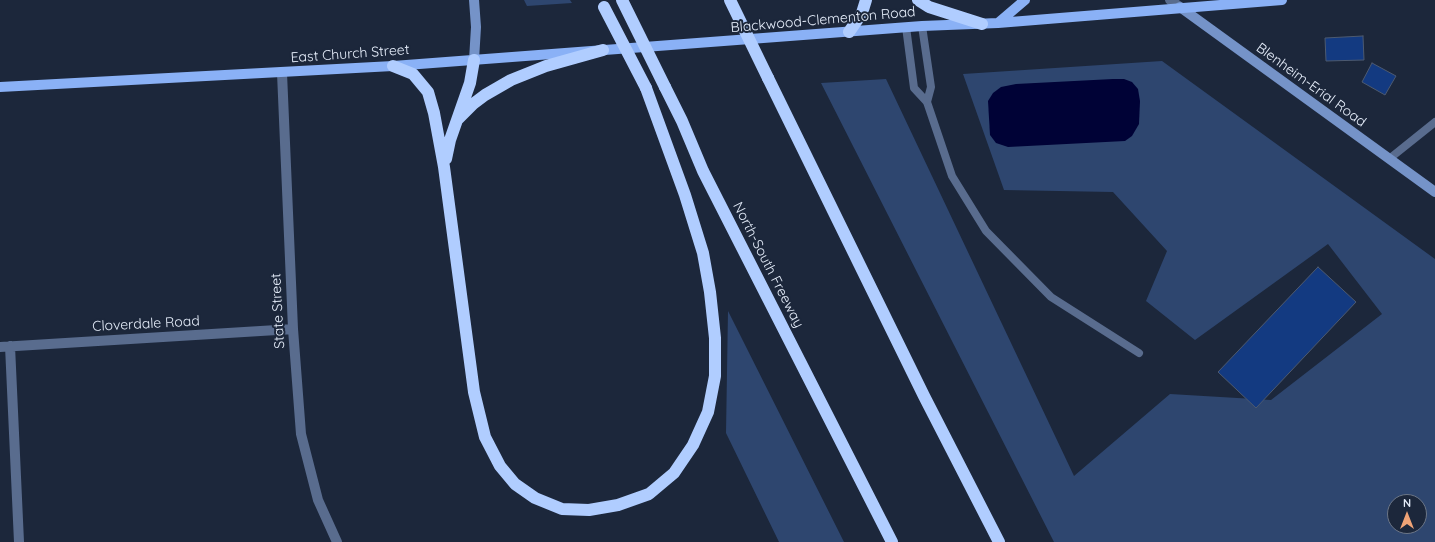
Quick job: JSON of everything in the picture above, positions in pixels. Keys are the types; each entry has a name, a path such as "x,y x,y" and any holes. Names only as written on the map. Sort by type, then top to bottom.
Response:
{"highway":[{"name":"North-South Freeway","path":"622,0 682,121 703,171 892,542"},
{"path":"730,0 924,396 999,542"},
{"path":"849,32 862,13 866,0"},
{"path":"918,0 929,7 982,24"},
{"path":"394,66 413,74 428,92 440,139 474,392 485,437 500,466 515,484 534,498 562,508 590,510 618,505 649,494 674,473 694,445 708,412 716,376 716,338 703,253 686,195 646,88 604,4"},
{"path":"458,118 473,104 512,80 546,66 603,50"},
{"path":"444,166 450,140 470,83 474,60"}],"main road":[{"path":"474,0 476,28 474,60"},
{"path":"998,23 1025,0"},
{"name":"Blackwood-Clementon Road","path":"702,43 906,27 998,23 1180,7 1214,2 1282,0"},
{"name":"Blenheim-Erial Road","path":"1180,7 1435,192"},
{"name":"East Church Street","path":"0,87 394,66 702,43"}],"street":[{"name":"Blenheim-Erial Road","path":"1170,0 1180,7"},
{"name":"State Street","path":"282,73 293,329 301,434 318,500 337,542"},
{"name":"Cloverdale Road","path":"5,346 293,329"},
{"path":"5,346 19,542"}],"lane":[{"path":"922,26 931,87 927,102"},
{"path":"906,27 914,88 927,102 952,176 986,231 1051,297 1139,353"},
{"path":"1389,159 1435,122"}],"shaded area":[{"path":"524,0 570,0 572,3 527,6"},
{"path":"1162,61 1435,259 1435,542 1054,542 821,83 886,79 1074,476 1170,394 1271,400 1382,314 1328,244 1195,340 1146,301 1167,251 1113,192 1004,190 963,74"},
{"path":"1124,79 1132,82 1138,89 1140,101 1139,124 1132,136 1125,141 1008,147 996,143 990,135 988,101 993,93 1001,87 1016,84"},
{"path":"728,311 844,542 779,542 726,433"}],"building":[{"path":"1363,36 1364,60 1326,61 1325,38"},
{"path":"1372,63 1396,76 1385,95 1362,82"},
{"path":"1318,267 1356,302 1256,408 1218,372"}]}
